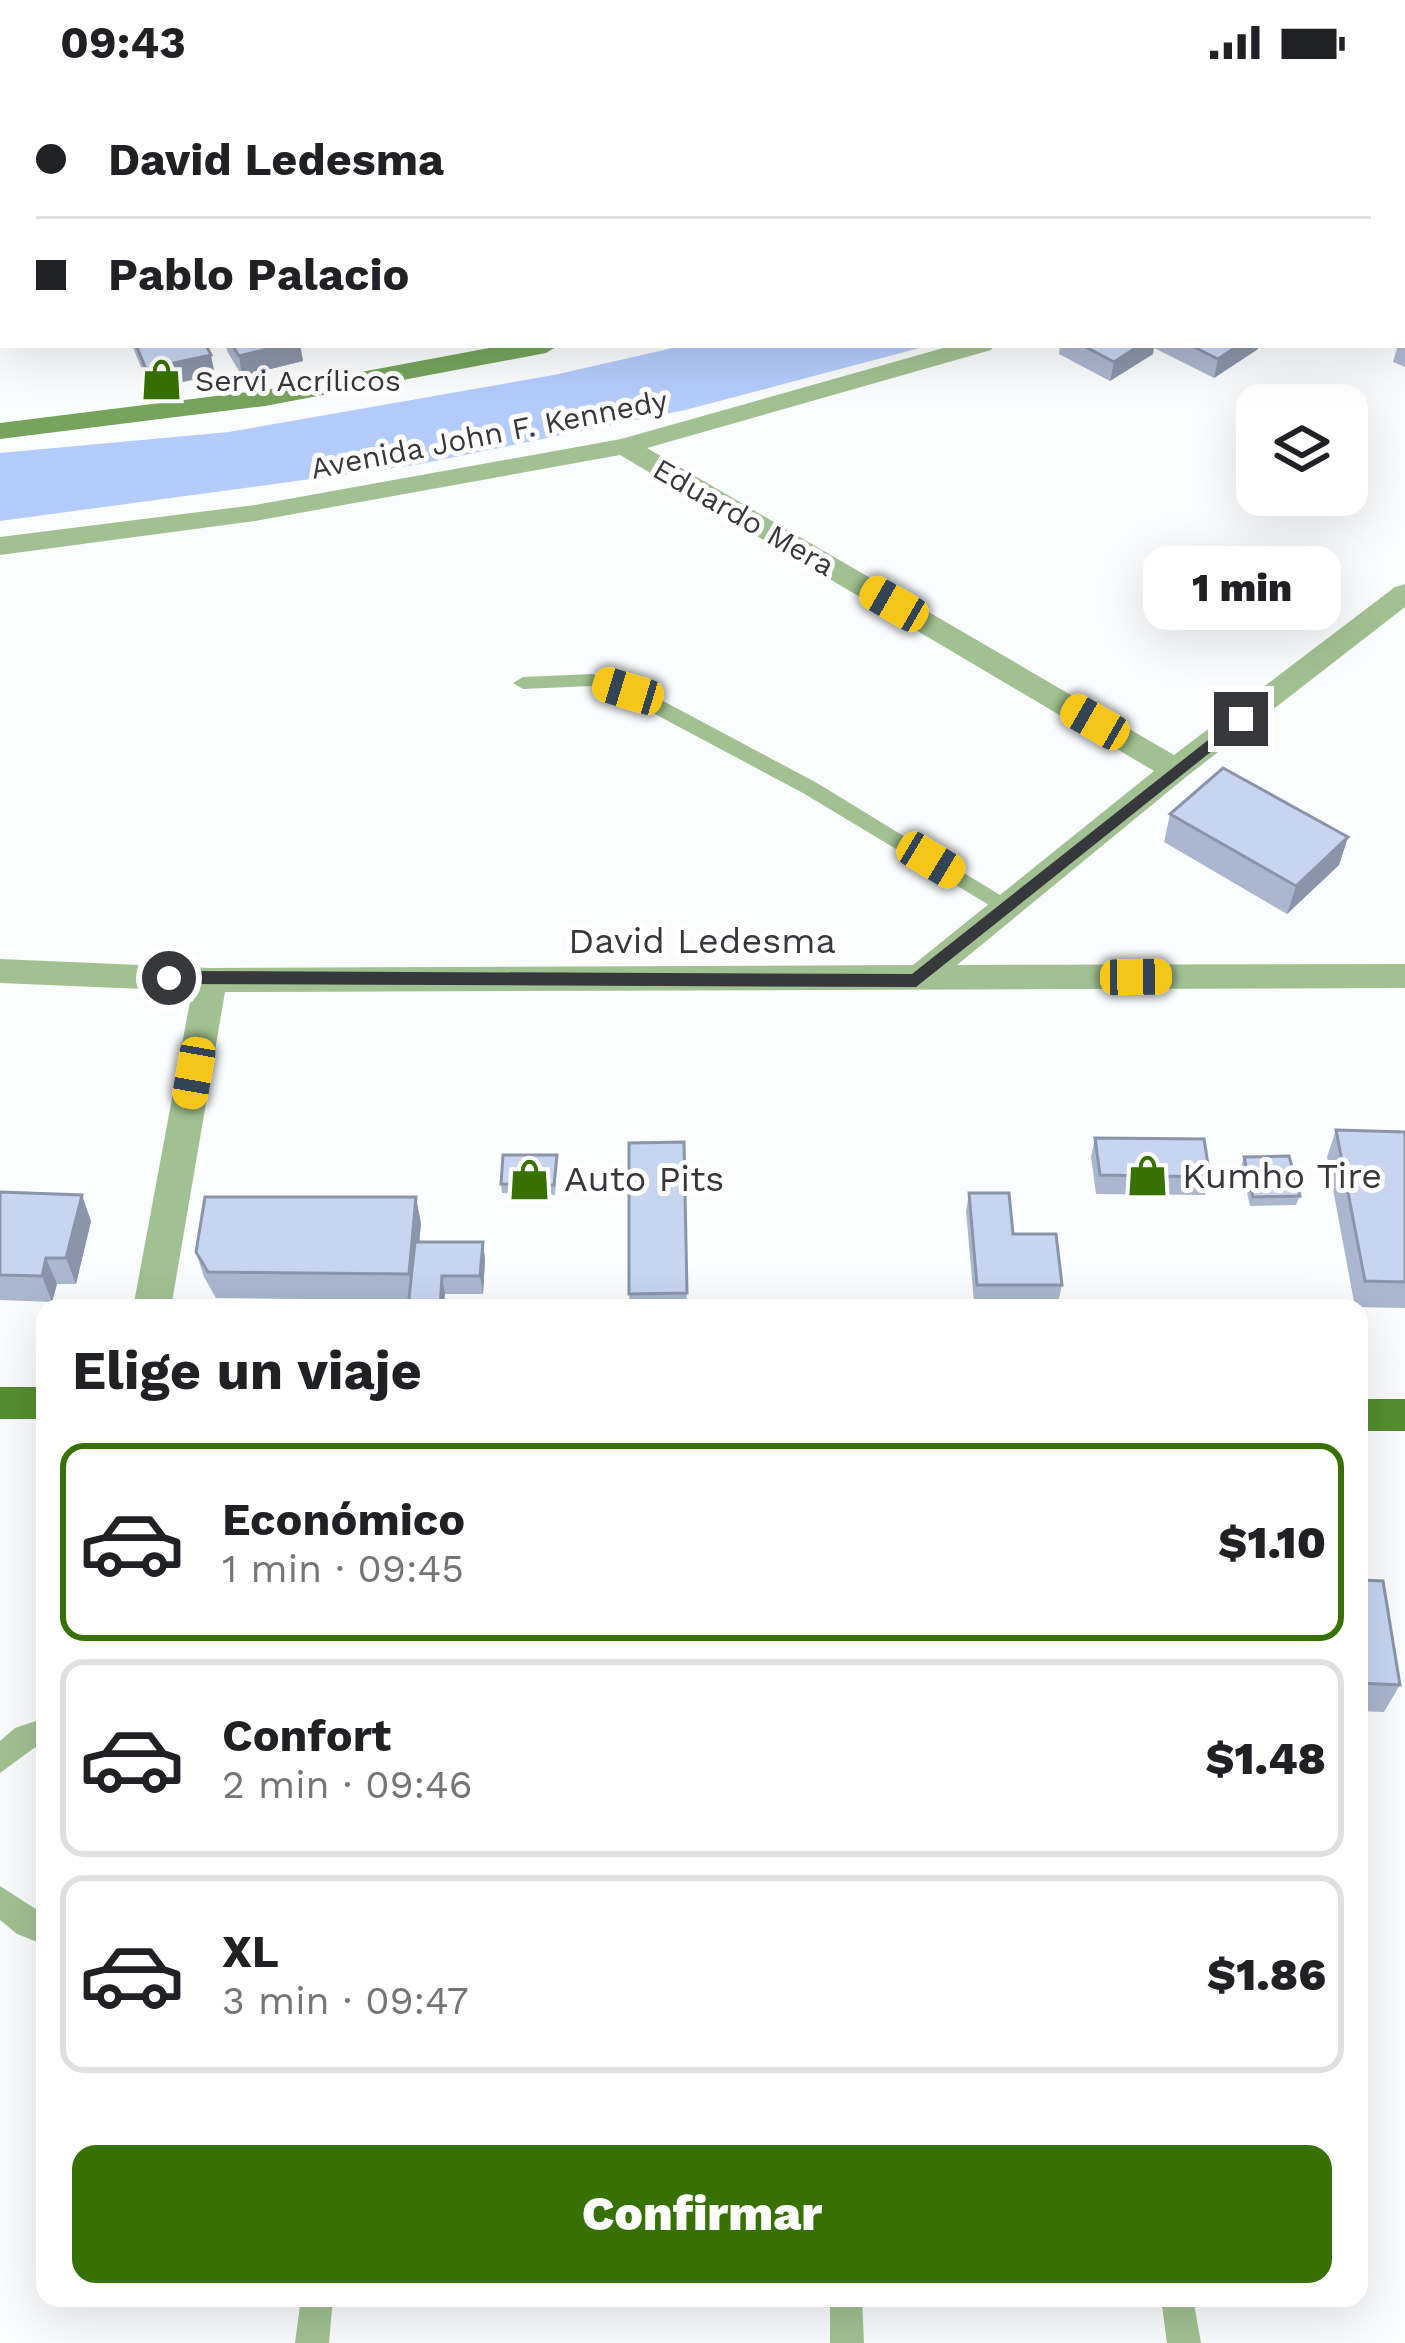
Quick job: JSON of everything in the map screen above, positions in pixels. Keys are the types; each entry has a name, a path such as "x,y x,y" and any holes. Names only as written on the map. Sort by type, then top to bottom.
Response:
{"main road":[{"path":"0,431 266,398 530,348"},
{"path":"0,1403 36,1403"},
{"path":"1368,1415 1405,1415"}],"street":[{"name":"Avenida John F. Kennedy","path":"0,546 255,513 624,446 971,348"},
{"name":"Eduardo Mera","path":"624,446 1175,770"},
{"path":"916,981 1175,770 1405,592"},
{"name":"David Ledesma","path":"0,971 211,980 1405,976"},
{"path":"154,1299 211,980"}],"lane":[{"path":"523,683 592,680 628,691 810,788 1007,906"},
{"path":"0,1760 25,1737 36,1734"},
{"path":"0,1901 36,1927"},
{"path":"313,2343 316,2307"},
{"path":"846,2307 848,2343"},
{"path":"1178,2307 1184,2343"}],"shaded area":[{"path":"673,348 920,348 685,410 415,465 0,521 0,453 229,432 554,375"}],"building":[{"path":"137,348 208,348 211,355 146,369"},
{"path":"234,348 272,348 239,356"},
{"path":"1088,348 1135,348 1114,362"},
{"path":"1196,348 1234,348 1218,359"},
{"path":"1223,768 1348,837 1296,886 1170,814"},
{"path":"1336,1130 1405,1132 1405,1282 1365,1281"},
{"path":"1095,1138 1204,1139 1210,1177 1100,1175"},
{"path":"684,1142 687,1293 629,1294 629,1143"},
{"name":"Auto Pits","path":"503,1155 557,1155 554,1185 501,1184"},
{"path":"1289,1156 1300,1196 1253,1197 1244,1157"},
{"path":"0,1192 82,1195 66,1258 46,1258 42,1276 0,1275"},
{"path":"969,1193 1009,1193 1013,1234 1056,1234 1062,1285 977,1285"},
{"path":"205,1197 416,1197 409,1274 208,1272 196,1252"},
{"path":"415,1242 483,1242 480,1276 442,1276 441,1299 409,1299"},
{"path":"1368,1580 1383,1581 1400,1685 1368,1683"}],"place":[{"name":"Servi Acrílicos","path":"161,380"},
{"name":"Kumho Tire","path":"1148,1176"},
{"name":"Auto Pits","path":"530,1179"}],"route":[{"path":"169,978 916,981 1241,719"}]}
